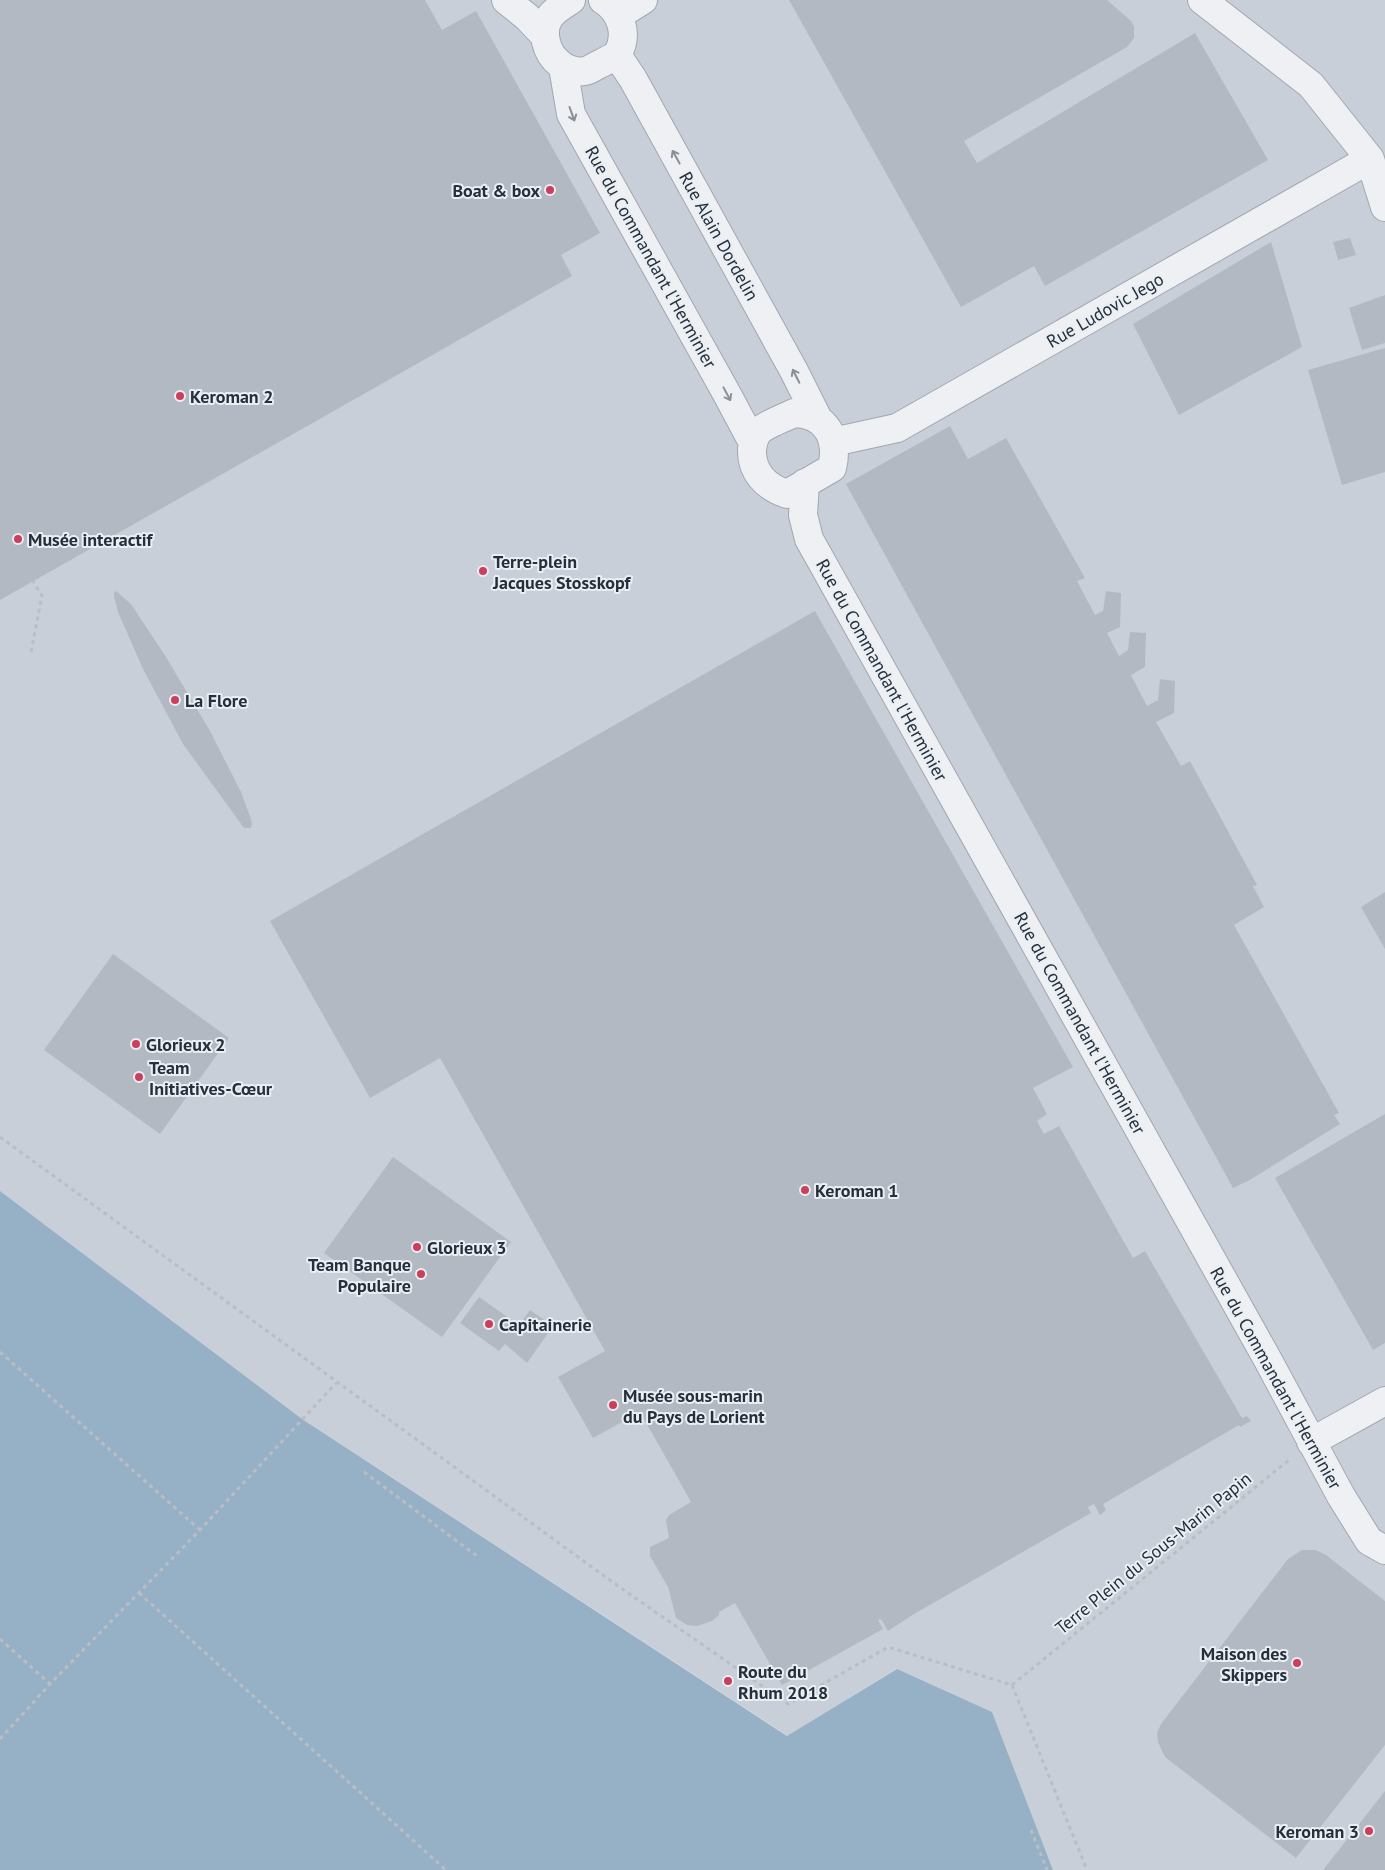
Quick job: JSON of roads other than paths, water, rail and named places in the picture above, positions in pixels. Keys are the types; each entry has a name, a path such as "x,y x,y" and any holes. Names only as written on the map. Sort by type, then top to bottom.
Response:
{"street":[{"path":"506,0 527,17 545,36 551,53 563,67 574,71 587,70 617,54 622,42 623,28 611,8 644,0"},
{"path":"545,36 546,24 551,13 571,0"},
{"path":"1202,0 1311,85 1370,159 1385,207"},
{"name":"Rue Alain Dordelin","path":"617,54 766,319 818,419"},
{"name":"Rue du Commandant l'Herminier","path":"563,67 571,114 753,443"},
{"name":"Rue Ludovic Jego","path":"834,442 896,428 1370,159"},
{"path":"794,412 806,413 818,419 828,429 834,442 835,455 832,468 787,494 774,490 763,481 756,470 752,457 753,443 759,430 794,412"},
{"name":"Rue du Commandant l'Herminier","path":"805,483 803,516 809,539 1264,1354 1311,1442 1369,1542 1385,1550"},
{"path":"1311,1442 1385,1401"}],"water":[{"path":"0,1191 302,1419 787,1736 897,1669 992,1712 1053,1870 0,1870"}],"place":[{"name":"Boat & box","path":"550,190"},
{"name":"Keroman 2","path":"180,396"},
{"name":"Musée interactif","path":"18,539"},
{"name":"Terre-plein Jacques Stosskopf","path":"483,571"},
{"name":"La Flore","path":"175,700"},
{"name":"Glorieux 2","path":"136,1044"},
{"name":"Team Initiatives-Cœur","path":"139,1077"},
{"name":"Keroman 1","path":"805,1190"},
{"name":"Glorieux 3","path":"417,1247"},
{"name":"Team Banque Populaire","path":"421,1274"},
{"name":"Capitainerie","path":"489,1324"},
{"name":"Musée sous-marin du Pays de Lorient","path":"613,1405"},
{"name":"Maison des Skippers","path":"1297,1663"},
{"name":"Route du Rhum 2018","path":"728,1681"},
{"name":"Keroman 3","path":"1369,1831"}]}
